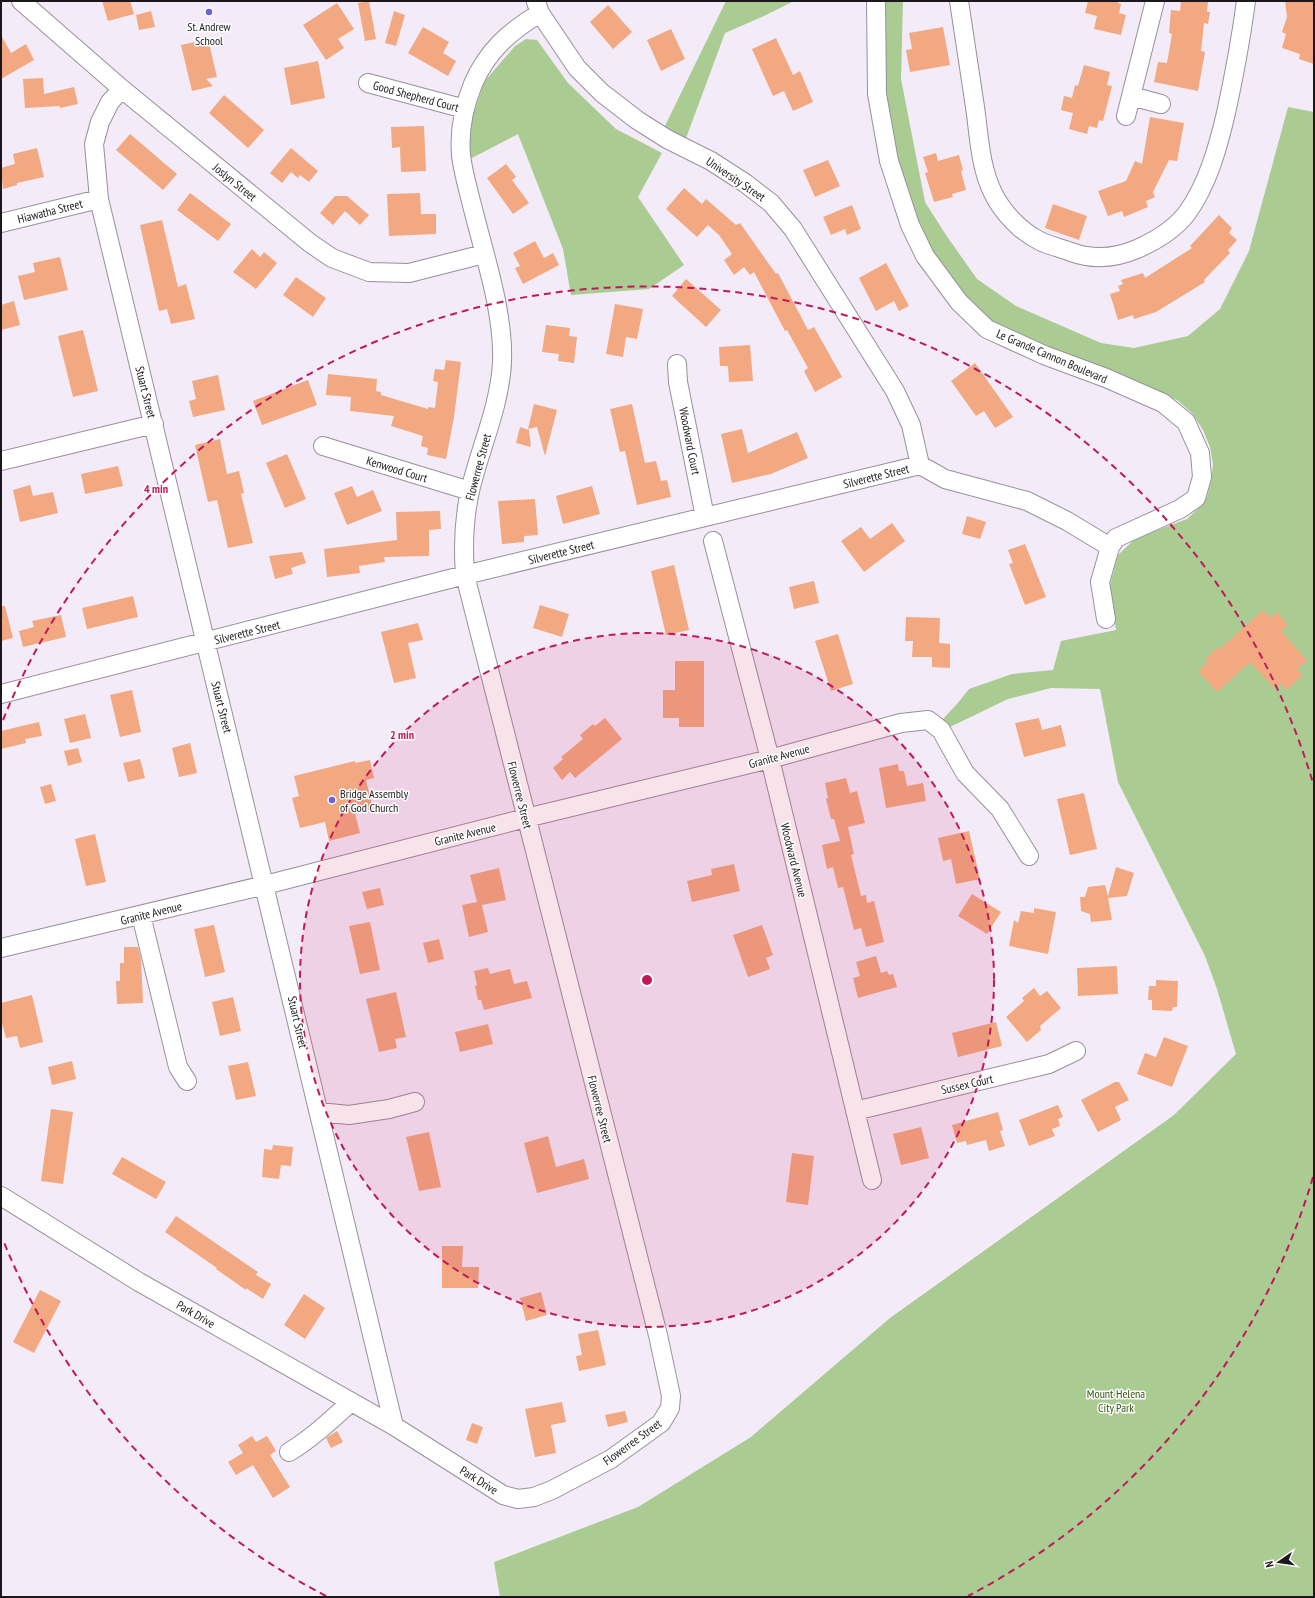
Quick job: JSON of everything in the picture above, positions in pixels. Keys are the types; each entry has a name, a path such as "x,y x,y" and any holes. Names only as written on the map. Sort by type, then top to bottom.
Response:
{"street":[{"name":"Joslyn Street","path":"21,1 122,89 310,243 332,258 369,272 409,273 484,254"},
{"name":"Le Grande Cannon Boulevard","path":"876,1 877,94 889,161 910,224 925,256 959,302 987,329 1044,355 1106,378 1163,403 1186,422 1200,453 1202,477 1196,498 1180,509 1116,538 1110,547"},
{"path":"958,1 986,178 993,193 1001,206 1020,226 1038,240 1081,256 1097,258 1115,256 1132,251 1158,238 1186,213 1196,196 1219,143 1233,83 1246,1"},
{"path":"1126,116 1155,1"},
{"name":"Flowerree Street","path":"503,1495 518,1499 534,1497 552,1490 611,1459 661,1423 670,1408 671,1396 658,1335 465,575 464,557 466,517 470,491 498,394 502,364 502,343 499,315 465,179 461,155 461,135 465,109 477,76 491,54 505,38 538,7"},
{"name":"University Street","path":"538,7 577,68 602,93 637,120 667,139 711,160 745,183 771,203 793,229 895,391 911,425 920,465"},
{"name":"Good Shepherd Court","path":"368,84 465,109"},
{"name":"Stuart Street","path":"122,89 110,102 100,122 94,144 99,199 207,642 394,1426"},
{"path":"1131,96 1161,104"},
{"name":"Hiawatha Street","path":"1,223 99,199"},
{"name":"Woodward Court","path":"677,364 678,382 705,517"},
{"path":"1,461 154,424"},
{"name":"Kenwood Court","path":"323,446 470,491"},
{"name":"Silverette Street","path":"1,694 465,575 920,465 945,479 1027,501 1067,521 1110,547"},
{"name":"Woodward Avenue","path":"713,541 770,759 872,1180"},
{"path":"1106,619 1100,582 1110,547"},
{"name":"Granite Avenue","path":"1,948 265,885 526,818 770,759 901,723 928,720 942,730 966,773 1000,809 1029,856"},
{"path":"141,915 178,1067 187,1081"},
{"name":"Sussex Court","path":"855,1111 1049,1064 1076,1051"},
{"path":"319,1112 349,1115 389,1109 415,1102"},
{"name":"Park Drive","path":"1,1196 139,1282 394,1426 503,1495"},
{"path":"289,1452 313,1436 351,1402"}],"green space":[{"path":"726,1 794,1 725,33 685,141 663,130"},
{"name":"Mount Helena City Park","path":"883,1 903,1 901,79 925,202 946,235 977,279 1016,306 1101,343 1134,348 1188,336 1220,309 1249,251 1288,107 1314,112 1314,1597 500,1597 494,1562 638,1507 751,1437 890,1318 1174,1115 1236,1054 1217,989 1205,956 1118,782 1100,689 1051,688 1008,699 950,727 942,720 969,689 1012,674 1053,670 1061,641 1116,630 1109,589 1118,555 1136,538 1187,519 1201,506 1207,497 1211,482 1213,464 1210,447 1203,430 1192,413 1177,400 997,325 978,312 955,284 925,241 888,132 881,45"},
{"path":"526,39 537,40 568,83 616,129 662,153 638,197 684,265 649,289 571,295 563,249 518,134 468,160 469,128 484,82 515,46"}],"building":[{"path":"102,1 130,1 134,14 108,21"},
{"path":"369,1 376,39 365,41 358,3"},
{"path":"1088,1 1118,1 1118,3 1121,4 1119,13 1126,15 1121,35 1094,29 1097,16 1085,13"},
{"path":"1181,1 1208,1 1207,12 1210,12 1208,24 1204,23 1201,51 1205,52 1198,91 1154,82 1158,62 1167,63 1172,34 1169,33 1171,10 1180,11"},
{"path":"1285,1 1314,1 1314,64 1299,59 1300,54 1282,48 1286,34 1282,32 1287,17"},
{"path":"337,3 354,29 338,39 344,48 326,60 303,25"},
{"path":"608,5 632,32 613,49 590,22"},
{"path":"151,11 155,27 139,30 136,15"},
{"path":"394,11 405,15 396,46 385,43"},
{"path":"423,27 449,42 443,53 456,61 448,76 408,53"},
{"path":"943,27 950,65 910,72 906,50 912,49 909,33"},
{"path":"671,29 685,59 661,71 647,40"},
{"path":"1,35 11,53 26,44 34,60 1,79"},
{"path":"776,38 793,75 800,71 813,102 793,111 784,91 773,96 752,49"},
{"path":"208,39 217,77 206,79 213,86 192,91 181,45"},
{"path":"318,61 325,98 291,105 284,68"},
{"path":"1084,65 1110,72 1107,85 1112,86 1103,121 1099,120 1097,128 1089,126 1087,134 1069,129 1073,113 1061,110 1064,96 1072,98 1075,85 1078,86"},
{"path":"43,78 44,94 74,87 78,104 60,108 60,106 25,108 23,79"},
{"path":"224,95 264,130 248,148 209,113"},
{"path":"1150,117 1184,123 1177,161 1169,160 1153,192 1155,197 1146,201 1148,207 1124,217 1122,211 1108,216 1098,191 1126,181 1135,161 1142,164"},
{"path":"424,126 426,171 401,172 400,147 392,148 391,127"},
{"path":"130,134 177,174 163,190 116,150"},
{"path":"37,148 44,177 17,183 17,185 3,189 1,168 15,164 13,154"},
{"path":"291,148 318,171 309,182 300,175 298,178 291,172 282,183 270,173"},
{"path":"936,153 938,161 959,155 966,190 952,194 953,197 934,202 925,173 928,172 923,157"},
{"path":"828,160 840,186 815,197 803,170"},
{"path":"506,164 516,177 512,180 529,203 513,214 487,178"},
{"path":"684,188 702,204 706,199 736,225 740,223 776,274 778,273 808,330 814,327 842,377 815,392 804,371 808,368 787,330 785,331 754,272 750,275 744,267 734,275 724,260 732,254 719,235 708,225 697,237 666,209"},
{"path":"190,193 231,224 218,241 177,210"},
{"path":"420,193 421,214 436,214 436,234 389,236 387,194"},
{"path":"335,196 347,196 369,215 360,225 345,211 333,225 320,213"},
{"path":"1053,204 1087,216 1079,240 1045,228"},
{"path":"852,205 861,229 847,235 845,229 831,235 823,217"},
{"path":"1219,215 1232,228 1229,233 1237,240 1228,250 1230,253 1204,280 1205,282 1156,312 1134,319 1133,315 1118,320 1110,294 1120,291 1118,286 1123,284 1121,280 1143,273 1145,278 1192,248 1190,246"},
{"path":"162,220 178,287 186,284 195,319 171,324 167,309 159,311 140,225"},
{"path":"535,241 544,258 553,253 559,265 523,284 515,268 520,266 513,253"},
{"path":"252,249 260,257 264,252 277,263 256,289 233,272"},
{"path":"60,257 68,290 24,300 18,276 35,272 33,263"},
{"path":"886,263 909,306 899,311 894,301 876,311 859,278"},
{"path":"296,277 326,298 313,317 283,295"},
{"path":"686,279 721,310 706,327 672,296"},
{"path":"14,301 20,325 1,330 1,305"},
{"path":"615,304 643,309 637,339 626,337 623,357 606,354"},
{"path":"546,325 570,328 569,336 577,337 574,363 558,361 559,354 542,352"},
{"path":"83,330 98,391 73,397 58,336"},
{"path":"750,345 753,381 729,382 728,366 720,366 719,347"},
{"path":"446,360 461,362 454,417 446,459 427,455 428,448 421,446 423,436 391,426 394,416 350,411 351,397 326,395 328,374 377,379 376,391 381,392 381,395 428,409 428,407 435,408 438,382 433,381 435,369 444,370"},
{"path":"975,363 1013,417 995,428 984,411 976,416 951,381"},
{"path":"218,375 225,410 193,417 189,401 196,399 192,381"},
{"path":"308,380 317,405 262,425 253,401"},
{"path":"534,404 557,410 545,456 537,427 528,429"},
{"path":"632,404 645,463 656,461 661,481 667,480 671,497 637,505 625,451 620,452 610,409"},
{"path":"520,427 529,430 531,447 516,443"},
{"path":"742,429 748,453 797,432 808,458 771,474 732,483 721,434"},
{"path":"220,439 227,474 239,471 244,493 241,494 253,543 228,548 217,500 208,502 195,445"},
{"path":"287,454 306,499 285,508 266,463"},
{"path":"118,466 123,486 85,494 81,474"},
{"path":"30,485 33,496 53,492 58,513 20,522 13,490"},
{"path":"352,486 357,497 373,490 382,511 347,525 334,493"},
{"path":"592,486 600,514 563,524 556,496"},
{"path":"535,499 538,535 524,536 524,542 502,544 498,501"},
{"path":"440,511 441,529 429,530 429,556 384,557 385,562 359,566 360,573 327,577 324,549 397,540 396,512"},
{"path":"967,516 986,522 980,539 962,534"},
{"path":"892,523 905,541 864,572 841,541 861,527 870,539"},
{"path":"1025,544 1046,597 1025,605 1009,564 1013,563 1008,550"},
{"path":"302,552 306,563 291,568 293,574 275,579 269,556"},
{"path":"674,565 689,630 666,635 651,571"},
{"path":"814,581 819,603 794,609 789,587"},
{"path":"133,596 138,617 87,629 82,608"},
{"path":"540,605 569,614 562,637 533,628"},
{"path":"1,606 5,606 13,638 1,641"},
{"path":"1263,610 1270,618 1277,612 1288,625 1281,631 1307,660 1297,669 1303,675 1286,690 1280,683 1274,688 1250,662 1217,692 1198,671 1208,662 1205,659 1218,647 1220,649"},
{"path":"61,615 66,637 23,647 19,631 34,627 32,621"},
{"path":"906,617 940,618 939,643 950,644 950,668 932,667 932,657 912,657 913,641 905,641"},
{"path":"418,623 423,640 408,643 416,678 394,683 381,632"},
{"path":"838,634 853,684 831,691 815,641"},
{"path":"675,661 704,661 704,727 679,727 679,718 663,718 663,690 675,690"},
{"path":"132,690 141,732 120,737 110,695"},
{"path":"85,714 91,738 70,743 64,719"},
{"path":"605,718 622,739 575,778 570,772 562,780 553,768 563,759 561,757 583,739 580,735 593,724 595,726"},
{"path":"1039,718 1042,730 1061,725 1066,746 1024,757 1015,723"},
{"path":"39,722 42,736 25,739 26,743 1,749 1,731"},
{"path":"190,743 197,773 179,777 172,748"},
{"path":"78,748 82,762 68,766 64,751"},
{"path":"140,759 145,778 128,782 123,763"},
{"path":"370,760 374,778 366,780 373,809 355,813 360,833 329,841 325,822 300,828 292,798 299,796 294,776 355,761 355,763"},
{"path":"898,764 899,771 904,771 907,786 923,783 926,801 886,808 879,768"},
{"path":"846,778 850,793 857,791 865,823 848,827 854,854 851,855 861,896 866,895 867,903 874,901 884,942 866,947 861,928 854,930 843,887 838,888 833,867 827,869 822,845 840,841 834,819 831,819 826,799 828,798 825,783"},
{"path":"51,784 56,801 45,804 40,787"},
{"path":"1084,793 1097,849 1070,855 1057,799"},
{"path":"969,831 980,879 956,884 951,859 943,861 938,838"},
{"path":"95,834 106,882 86,886 75,839"},
{"path":"734,864 740,891 692,902 687,881 712,875 711,869"},
{"path":"1116,867 1134,873 1127,896 1108,898 1112,920 1091,922 1090,914 1081,911 1080,897 1085,897 1088,887 1105,885 1108,896"},
{"path":"499,868 506,900 482,905 488,932 469,937 462,905 477,902 470,875"},
{"path":"380,888 384,905 367,909 362,892"},
{"path":"972,894 1001,912 987,934 958,916"},
{"path":"1034,908 1056,912 1048,954 1009,946 1014,920 1018,923 1021,911 1034,913"},
{"path":"370,922 380,970 360,974 349,926"},
{"path":"214,925 225,972 205,977 194,929"},
{"path":"762,925 773,955 766,958 770,969 748,977 733,935"},
{"path":"439,939 444,959 428,963 423,943"},
{"path":"124,947 138,947 141,959 143,1003 117,1004 116,981 120,981 120,963 124,963"},
{"path":"876,956 881,973 887,971 889,975 893,974 897,987 858,998 853,978 860,976 856,962"},
{"path":"1117,966 1118,994 1078,996 1077,968"},
{"path":"488,968 490,974 510,969 514,984 527,981 532,998 484,1010 481,1000 478,1000 474,971"},
{"path":"1156,980 1178,981 1177,1007 1173,1007 1172,1011 1152,1010 1152,1000 1148,1000 1149,986 1156,986"},
{"path":"1034,988 1040,996 1047,991 1061,1008 1040,1026 1041,1030 1027,1042 1006,1017 1024,1001 1022,998"},
{"path":"396,992 406,1037 395,1039 397,1048 379,1052 366,999"},
{"path":"32,995 43,1042 20,1048 17,1036 6,1038 1,1020 1,1003"},
{"path":"233,997 241,1031 220,1036 212,1002"},
{"path":"996,1022 1002,1046 958,1057 952,1033"},
{"path":"488,1024 493,1044 460,1052 455,1032"},
{"path":"1164,1037 1188,1046 1172,1087 1137,1074 1145,1053 1156,1057"},
{"path":"72,1061 76,1079 52,1085 48,1067"},
{"path":"248,1062 256,1096 236,1100 228,1066"},
{"path":"1115,1082 1119,1082 1129,1100 1115,1107 1121,1120 1098,1132 1081,1100"},
{"path":"1058,1105 1063,1117 1058,1119 1060,1126 1052,1129 1055,1136 1029,1146 1019,1120"},
{"path":"51,1109 73,1112 63,1184 41,1181"},
{"path":"998,1112 1003,1130 1000,1131 1005,1146 989,1151 986,1140 967,1145 966,1141 957,1143 952,1125"},
{"path":"921,1127 929,1158 901,1165 893,1134"},
{"path":"429,1132 441,1187 419,1191 406,1137"},
{"path":"548,1136 556,1167 584,1159 589,1179 537,1193 524,1143"},
{"path":"273,1145 293,1147 291,1166 281,1165 279,1179 262,1177 264,1149 272,1150"},
{"path":"792,1153 814,1156 808,1205 786,1202"},
{"path":"122,1157 166,1182 156,1199 112,1174"},
{"path":"176,1216 258,1272 256,1275 271,1284 263,1299 246,1288 246,1290 165,1232"},
{"path":"442,1246 463,1246 462,1267 479,1267 478,1288 442,1288"},
{"path":"40,1290 61,1301 34,1353 13,1342"},
{"path":"541,1292 547,1315 526,1321 520,1298"},
{"path":"304,1294 325,1308 305,1339 284,1325"},
{"path":"598,1330 606,1365 579,1371 576,1356 582,1355 578,1334"},
{"path":"562,1402 566,1422 551,1425 556,1453 535,1457 525,1409"},
{"path":"625,1411 628,1422 608,1427 605,1415"},
{"path":"472,1423 483,1427 477,1444 466,1440"},
{"path":"337,1431 343,1442 331,1448 326,1438"},
{"path":"252,1436 256,1442 267,1436 276,1451 270,1455 290,1487 273,1498 253,1465 236,1475 228,1462 243,1453 238,1445"}],"place":[{"name":"St. Andrew School","path":"209,12"},
{"name":"Bridge Assembly of God Church","path":"332,800"}]}
